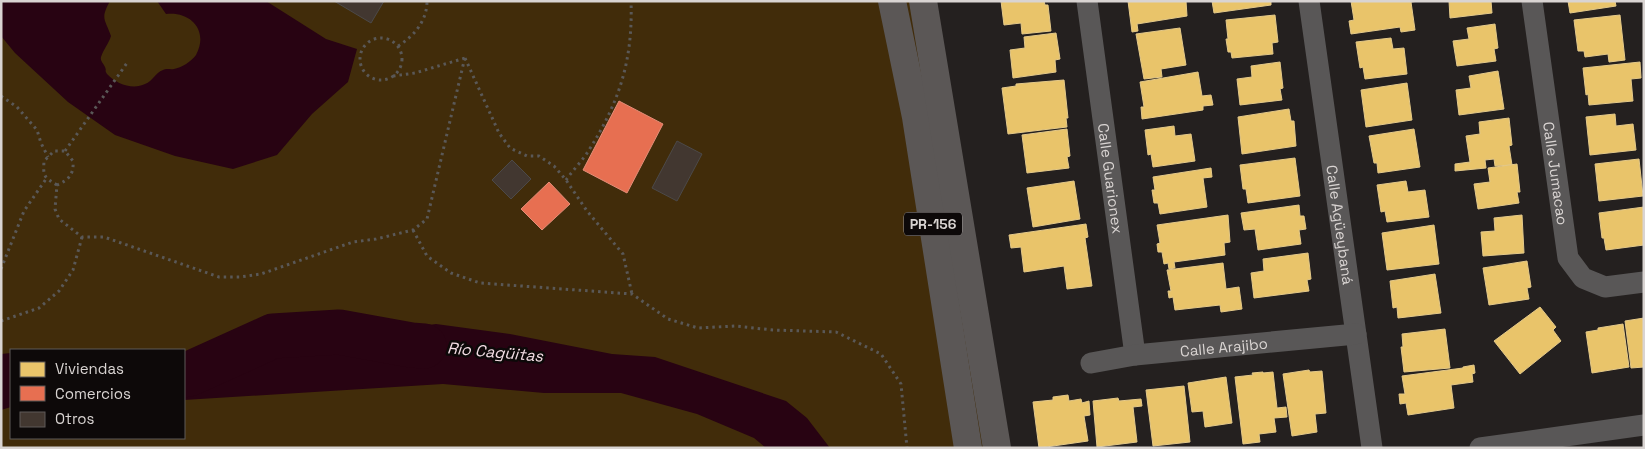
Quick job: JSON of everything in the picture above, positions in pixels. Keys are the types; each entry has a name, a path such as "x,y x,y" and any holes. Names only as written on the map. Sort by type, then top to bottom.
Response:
{"main road":[{"name":"PR-156","path":"892,1 916,117 968,448"},
{"name":"PR-156","path":"923,1 997,448"}],"street":[{"name":"Calle Guarionex","path":"1086,1 1135,355"},
{"name":"Calle Agüeybaná","path":"1309,1 1372,448"},
{"name":"Calle Jumacao","path":"1532,1 1568,258 1583,278 1606,287 1644,282"},
{"name":"Calle Arajibo","path":"1092,363 1135,355 1356,334"},
{"path":"1480,448 1644,425"}],"path":[{"path":"398,46 410,39 423,21 427,1"},
{"path":"566,180 589,151 612,108 623,81 630,50 631,1"},
{"path":"380,38 387,38 398,46 402,59 398,72 392,76 386,79 373,78 363,69 360,55 367,43 380,38"},
{"path":"392,76 415,73 465,58"},
{"path":"465,58 499,133 510,148 527,156 539,156 554,166 587,211 623,254 632,294"},
{"path":"57,185 56,210 59,219 82,237 104,237 220,277 261,274 352,242 376,239 413,230 427,219 465,58"},
{"path":"64,151 127,63"},
{"path":"1,96 17,107 37,130 48,157"},
{"path":"54,151 64,151 73,160 74,171 67,181 57,185 46,179 44,161 54,151"},
{"path":"1,269 24,211 46,179"},
{"path":"413,230 427,256 451,273 480,283 632,294 668,319 698,328 735,326 772,330 836,332 881,354 901,384 907,448"},
{"path":"1,322 39,308 59,291 73,270 82,237"}],"shaded area":[{"path":"1,1 910,1 985,448 1,448"}],"water":[{"path":"1,1 110,1 104,16 111,36 101,60 107,74 111,78 130,86 140,86 150,81 163,70 183,66 196,55 199,46 199,31 195,24 183,16 166,14 157,1 266,1 326,39 357,49 348,82 312,114 277,155 233,169 175,156 115,135 68,102 15,53 1,36"},
{"path":"436,324 510,334 612,354 655,357 786,401 807,418 830,448 766,448 754,438 697,414 621,393 544,393 443,384 185,400 185,356 286,354 330,348 378,332"},
{"path":"10,353 10,407 1,410 1,354"}],"building: Viviendas":[{"path":"1001,1 1044,1 1045,5 1048,5 1051,31 1022,34 1021,23 1004,25"},
{"path":"1128,1 1186,1 1187,16 1137,24 1138,31 1132,32"},
{"path":"1212,1 1271,1 1271,5 1214,13"},
{"path":"1351,1 1419,1 1411,2 1415,30 1401,32 1400,27 1351,34 1349,21 1354,20"},
{"path":"1449,1 1491,1 1492,13 1450,18"},
{"path":"1568,1 1615,1 1616,6 1570,13"},
{"path":"1275,15 1278,42 1272,43 1273,54 1232,58 1231,52 1228,52 1226,20"},
{"path":"1620,15 1625,60 1609,62 1608,54 1585,57 1584,51 1578,51 1574,20"},
{"path":"1495,24 1498,48 1494,49 1496,61 1457,66 1453,41 1469,39 1467,28"},
{"path":"1180,28 1186,65 1161,69 1162,77 1144,79 1136,34"},
{"path":"1056,33 1060,59 1055,60 1056,72 1013,78 1010,50 1025,48 1024,37"},
{"path":"1391,38 1393,49 1404,48 1407,74 1365,79 1363,67 1360,68 1356,42"},
{"path":"1280,62 1283,88 1280,89 1282,100 1240,105 1237,79 1252,77 1251,66"},
{"path":"1640,62 1641,78 1631,79 1633,101 1589,105 1583,68"},
{"path":"1498,71 1504,109 1459,115 1456,90 1471,88 1469,76"},
{"path":"1198,72 1202,96 1211,95 1213,105 1203,106 1203,110 1142,119 1141,107 1144,107 1140,82"},
{"path":"1064,80 1068,118 1066,118 1067,127 1008,134 1002,88 1016,86 1016,84"},
{"path":"1407,83 1412,120 1366,127 1361,90"},
{"path":"1289,109 1291,121 1294,121 1296,146 1242,154 1238,117"},
{"path":"1615,114 1616,126 1633,124 1636,150 1590,155 1586,117"},
{"path":"1509,118 1512,145 1509,146 1512,165 1495,166 1494,159 1485,160 1486,168 1455,171 1455,164 1470,162 1466,136 1480,134 1479,122"},
{"path":"1174,126 1175,136 1191,134 1195,161 1153,167 1151,154 1148,155 1145,130"},
{"path":"1067,129 1070,156 1067,157 1069,168 1027,173 1022,135"},
{"path":"1414,129 1420,167 1378,173 1377,163 1374,163 1369,136"},
{"path":"1295,158 1300,196 1248,203 1246,189 1243,189 1240,165"},
{"path":"1639,159 1643,196 1599,201 1595,164"},
{"path":"1517,164 1520,192 1517,192 1519,203 1478,209 1474,184 1490,182 1488,168"},
{"path":"1211,168 1212,177 1203,178 1207,207 1160,214 1158,203 1154,203 1153,177"},
{"path":"1074,181 1080,219 1033,227 1027,188"},
{"path":"1406,181 1408,192 1425,190 1429,217 1387,222 1385,211 1381,212 1377,185"},
{"path":"1299,205 1300,216 1304,216 1306,229 1299,230 1301,244 1258,250 1255,229 1244,230 1241,213"},
{"path":"1644,207 1644,245 1606,250 1604,238 1602,238 1599,213"},
{"path":"1228,215 1230,242 1224,243 1225,255 1174,262 1175,268 1169,269 1168,263 1164,264 1162,252 1158,252 1157,244 1160,243 1157,225"},
{"path":"1522,215 1524,253 1483,256 1481,232 1495,231 1494,218"},
{"path":"1086,224 1088,237 1085,238 1092,286 1067,289 1064,266 1024,272 1021,247 1011,248 1009,235"},
{"path":"1434,225 1439,264 1387,270 1382,233"},
{"path":"1308,253 1311,279 1307,280 1309,291 1254,298 1251,273 1264,271 1263,259"},
{"path":"1527,261 1531,287 1527,288 1529,299 1489,305 1483,268"},
{"path":"1223,263 1226,289 1239,287 1242,309 1221,312 1220,305 1175,310 1173,297 1169,298 1168,291 1171,291 1167,270"},
{"path":"1435,274 1441,313 1398,318 1397,307 1393,308 1390,281"},
{"path":"1540,307 1556,327 1553,330 1561,341 1520,374 1494,341"},
{"path":"1644,318 1644,367 1631,368 1625,321"},
{"path":"1623,324 1629,367 1592,373 1586,332"},
{"path":"1445,329 1450,368 1404,372 1401,347 1403,347 1402,334"},
{"path":"1474,365 1473,382 1451,385 1454,408 1408,415 1406,403 1400,404 1399,394 1405,394 1402,376"},
{"path":"1309,370 1310,372 1322,371 1326,413 1315,414 1317,432 1292,436 1283,374"},
{"path":"1273,372 1277,408 1286,407 1287,417 1274,418 1276,432 1259,434 1260,442 1243,444 1235,377"},
{"path":"1226,377 1232,423 1205,427 1203,411 1192,412 1188,383"},
{"path":"1184,386 1190,442 1153,446 1146,390"},
{"path":"1068,395 1069,401 1081,399 1082,403 1089,401 1090,415 1084,416 1088,441 1039,448 1033,402 1053,400 1053,397"},
{"path":"1118,398 1119,401 1141,399 1142,406 1133,407 1137,442 1097,447 1093,401"}],"building: Comercios":[{"path":"619,101 663,124 627,193 583,170"},
{"path":"549,182 570,204 542,230 521,209"}],"building: Otros":[{"path":"334,1 384,1 371,23"},
{"path":"677,141 702,154 677,201 652,188"},
{"path":"512,160 531,179 511,199 492,180"}],"waterway":[{"name":"Río Cagüitas","path":"185,375 273,336 339,332 424,346"}]}
